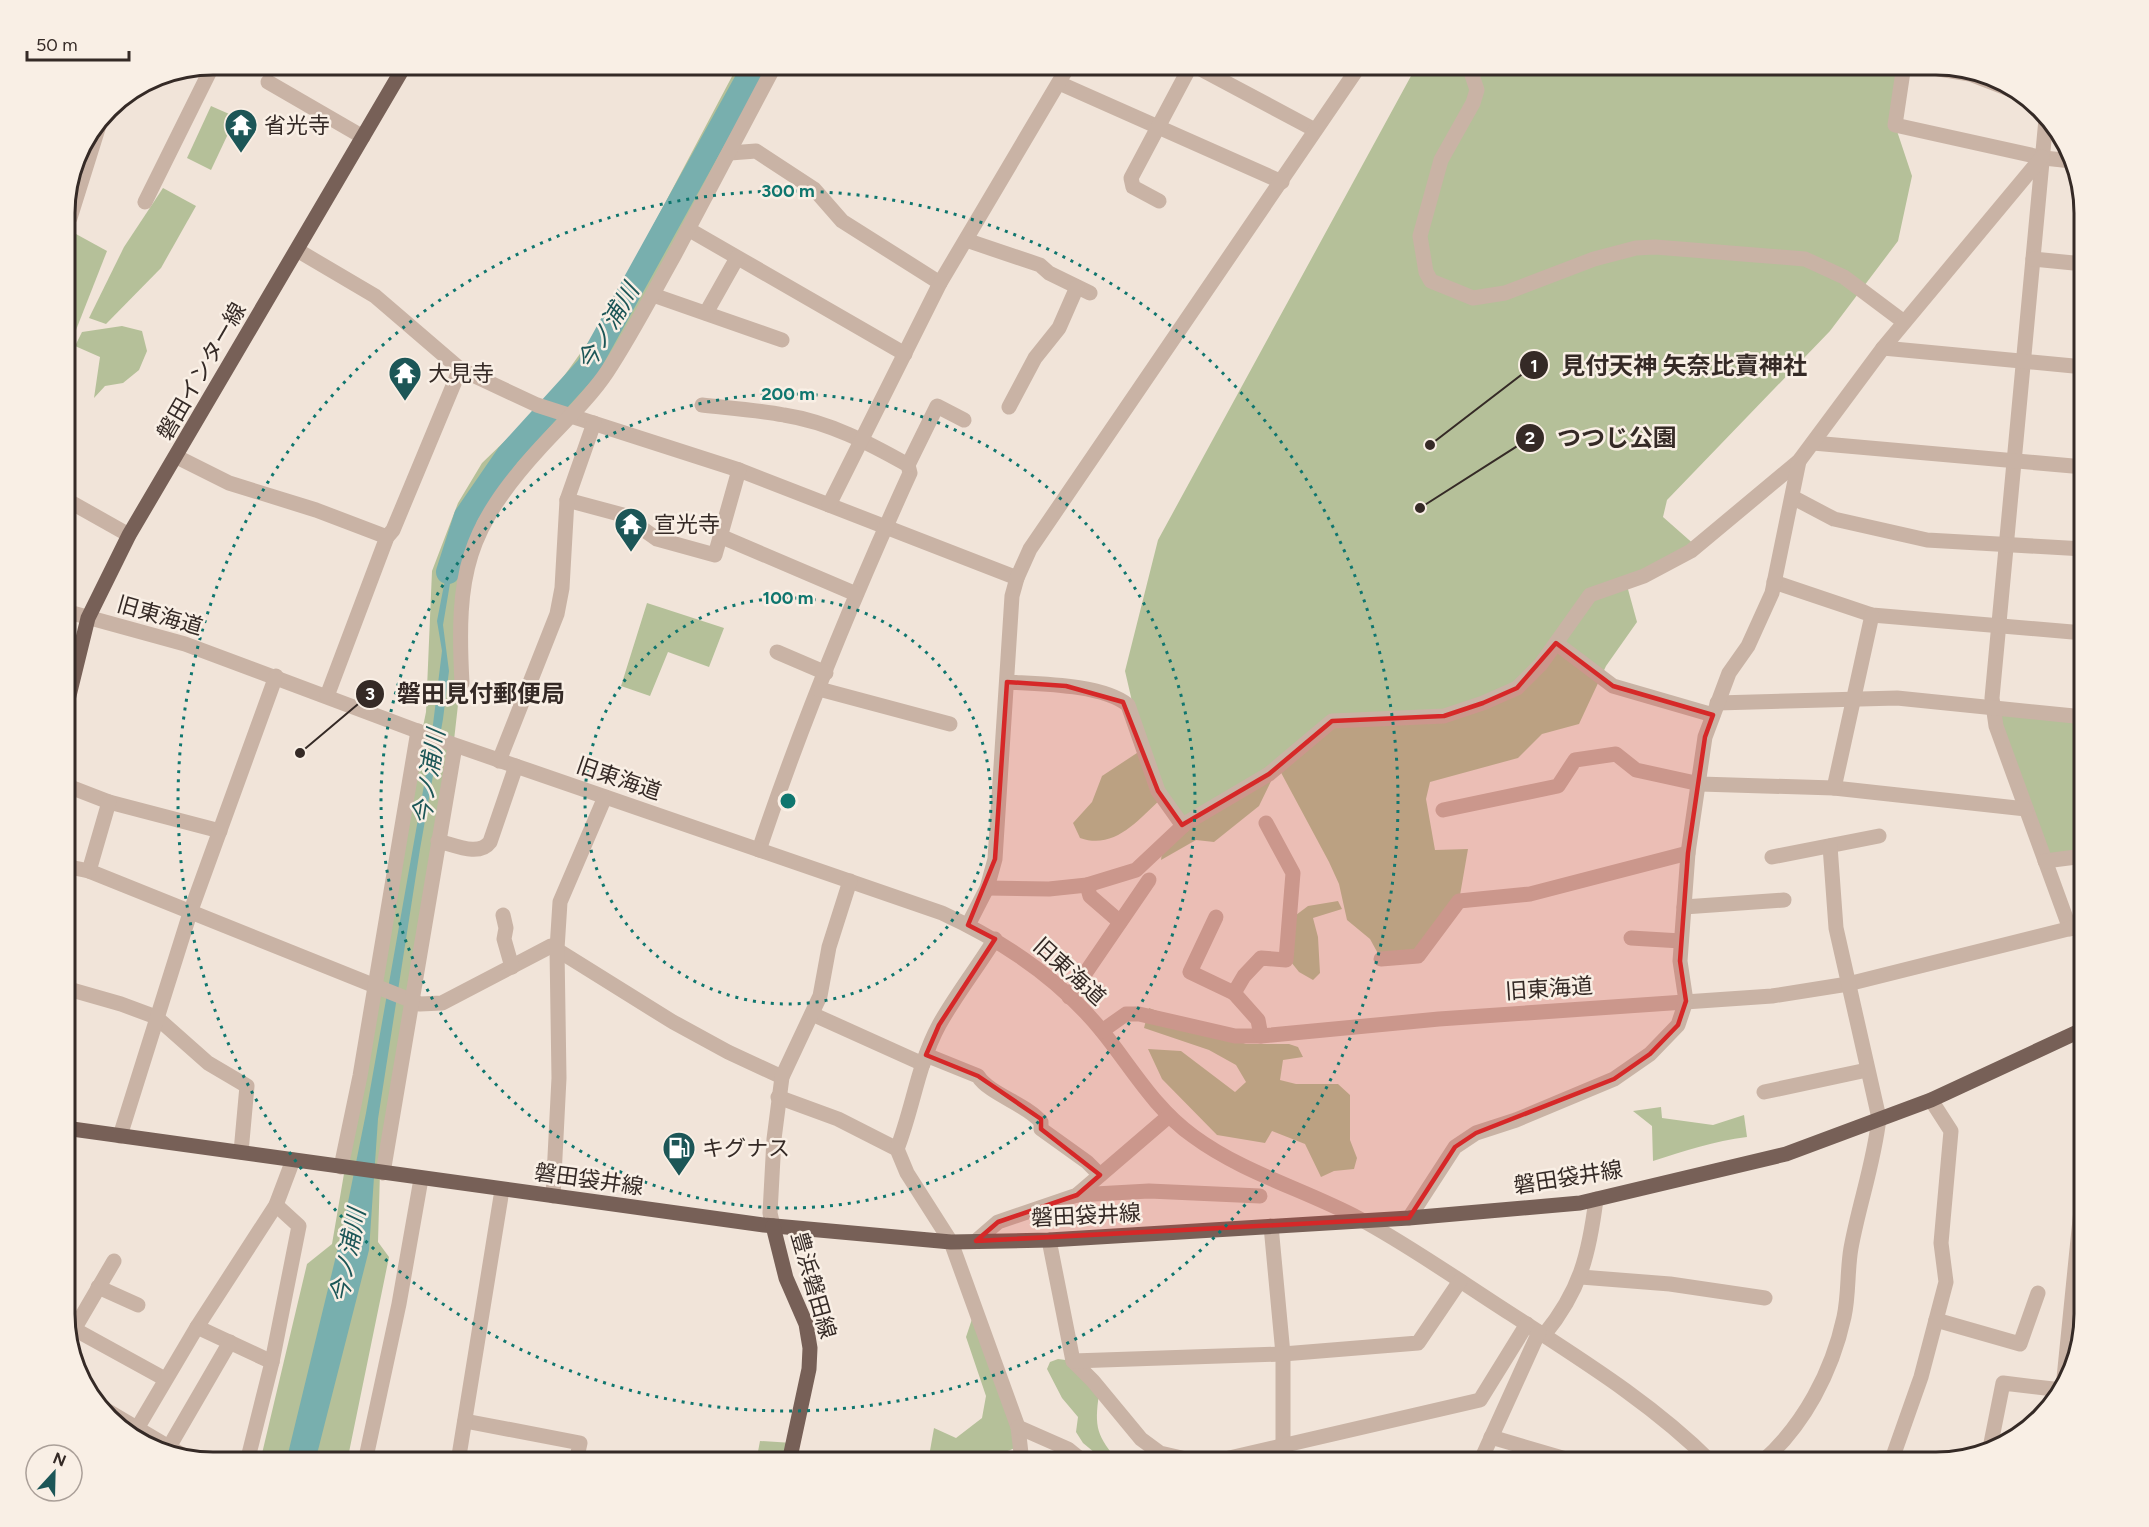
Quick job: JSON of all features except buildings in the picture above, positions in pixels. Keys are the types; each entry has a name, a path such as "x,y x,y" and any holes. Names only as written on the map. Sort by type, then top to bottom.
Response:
{"main road":[{"name":"磐田インター線","path":"75,671 88,618 129,535 177,457 399,75"},
{"name":"磐田袋井線","path":"75,1129 773,1226 951,1242 1049,1240 1409,1218 1596,1199 1786,1154 1931,1100 2074,1034"},
{"name":"豊浜磐田線","path":"773,1226 786,1278 806,1324 810,1348 809,1369 791,1452"}],"street":[{"path":"145,202 208,75"},
{"path":"462,683 459,625 463,583 468,560 492,505 606,374 730,153 769,75"},
{"path":"829,505 940,283 1062,75"},
{"path":"1160,201 1133,187 1131,178 1186,75"},
{"path":"1212,75 1315,130"},
{"path":"968,926 987,888 995,859 1012,596 1030,549 1282,182 1352,75"},
{"path":"1472,75 1477,90 1473,103 1441,160 1420,237 1426,272 1431,281 1473,298 1505,293 1594,259 1636,248 1655,247 1805,259 1844,277 1904,322"},
{"path":"1902,75 1895,125 2063,160"},
{"path":"268,82 363,137"},
{"path":"1059,82 1114,109 1158,124 1282,182"},
{"path":"2045,128 1992,708 2045,861 2074,921"},
{"path":"76,201 95,141"},
{"path":"730,153 756,152 813,189 842,221 940,283"},
{"path":"987,888 1049,889 1087,885 1136,870 1183,826 1269,774 1332,721 1444,716 1484,703 1517,688 1541,664 1590,595 1644,576 1691,551 1799,461 1883,348 2042,157"},
{"path":"688,229 904,354"},
{"path":"966,240 1040,265 1049,273 1084,290 1059,328 1035,358 1009,407"},
{"path":"297,250 375,296 460,369 537,405 739,470 1017,578"},
{"path":"706,313 737,258"},
{"path":"2033,259 2074,263"},
{"path":"652,295 782,340"},
{"path":"1883,348 2074,366"},
{"path":"327,696 387,537 393,530 460,369"},
{"path":"702,405 786,415 862,440 908,465"},
{"path":"759,850 785,773 856,594 910,473 908,465 937,406 964,420"},
{"path":"499,761 557,614 562,588 567,500 594,423"},
{"path":"1813,443 2074,466"},
{"path":"177,457 229,483 316,510 387,537"},
{"path":"1409,1218 1455,1147 1476,1133 1516,1120 1614,1079 1650,1054 1678,1025 1686,1001 1680,961 1688,854 1700,784 1705,737 1729,673 1748,646 1774,582 1794,498 1799,461"},
{"path":"567,500 623,515 657,539 715,555 739,470"},
{"path":"1794,498 1834,519 1927,540 2074,548"},
{"path":"75,505 129,535"},
{"path":"720,536 856,594"},
{"path":"1774,582 1872,615 2074,632"},
{"name":"旧東海道","path":"75,614 185,644 276,676 453,745 942,913 995,939 1047,976 1102,1031 1126,1014 1139,1014 1235,1036 1261,1036 1438,1018 1772,996 1848,984 2074,928"},
{"path":"1834,788 1872,615"},
{"path":"1556,643 1613,686 1715,709 1853,698 1897,698 2074,716"},
{"path":"777,652 826,673"},
{"path":"120,1136 190,913 276,676"},
{"path":"1007,682 1074,687 1128,705 1158,791 1183,826"},
{"path":"819,689 950,724"},
{"path":"344,1167 418,731"},
{"path":"380,1172 453,745"},
{"path":"1443,810 1558,786 1575,760 1616,754 1636,770 1700,784 1834,788 2026,809"},
{"path":"438,842 476,850 485,849 490,842 516,766"},
{"path":"75,789 109,802 220,831"},
{"path":"553,1196 559,1078 557,949 560,902 605,797"},
{"path":"89,870 109,802"},
{"path":"1234,993 1244,976 1262,958 1287,960 1293,873 1266,823"},
{"path":"1772,857 1879,836"},
{"path":"1772,1452 1798,1426 1807,1411 1835,1346 1844,1317 1851,1249 1875,1148 1879,1118 1836,928 1830,846"},
{"path":"1381,959 1418,956 1459,901 1530,894 1688,854"},
{"path":"2045,861 2074,857"},
{"path":"75,868 89,870 190,913 376,985 410,1002 442,1003 551,946 672,1022 782,1077"},
{"path":"1069,997 1149,880"},
{"path":"773,1226 770,1213 778,1097 782,1077 820,996 829,947 850,881"},
{"path":"1087,885 1090,896 1120,922"},
{"path":"1684,906 1784,900"},
{"path":"503,915 506,928 504,939 512,967"},
{"path":"1216,917 1190,972 1234,993 1258,1020 1261,1036"},
{"path":"1631,938 1681,941"},
{"path":"995,939 939,1025 925,1060 897,1149 907,1173 951,1242 1018,1427 1021,1452"},
{"path":"75,991 122,1004 156,1017 208,1063 247,1086 241,1152"},
{"path":"813,1014 925,1060 978,1076 982,1082 1008,1096 1013,1104 1037,1116 1041,1122 1041,1129 1087,1162 1100,1175"},
{"path":"1102,1031 1147,1093 1169,1116 1208,1147 1237,1164 1304,1191 1362,1220 1537,1330 1640,1400 1700,1452"},
{"path":"1764,1092 1867,1070"},
{"path":"778,1097 838,1119 897,1149"},
{"path":"1895,1452 1908,1419 1946,1282 1941,1243 1951,1131 1931,1100"},
{"path":"1077,1195 1169,1116"},
{"path":"137,1429 197,1327 276,1205 292,1160"},
{"path":"366,1452 399,1304 422,1179"},
{"path":"460,1452 502,1190"},
{"path":"976,1241 998,1222 1077,1195 1149,1191 1260,1196"},
{"path":"1263,1452 1480,1400 1537,1330 1563,1311 1581,1277 1590,1243 1596,1199"},
{"path":"250,1452 272,1362 299,1226 276,1205"},
{"path":"1271,1226 1283,1354 1283,1448"},
{"path":"1049,1240 1073,1361 1093,1381 1141,1439 1159,1452"},
{"path":"76,1326 114,1261"},
{"path":"1581,1277 1670,1284 1765,1298"},
{"path":"1073,1361 1283,1354 1418,1343 1460,1281"},
{"path":"98,1287 138,1305"},
{"path":"1936,1320 2020,1344 2038,1293"},
{"path":"197,1327 272,1362"},
{"path":"1484,1452 1537,1330"},
{"path":"77,1337 165,1379"},
{"path":"170,1445 230,1342"},
{"path":"1992,1441 2004,1383 2053,1388"},
{"path":"465,1421 580,1443 578,1452"},
{"path":"1018,1427 1072,1452"},
{"path":"1491,1437 1542,1452"}],"highlighted area":[{"path":"1556,643 1613,686 1713,715 1705,737 1688,853 1680,961 1686,1001 1678,1025 1650,1054 1614,1079 1476,1133 1455,1147 1409,1218 976,1241 998,1222 1077,1195 1100,1175 1041,1129 1041,1119 978,1076 926,1055 939,1025 995,939 968,925 995,859 1007,682 1066,686 1123,702 1158,791 1182,825 1269,774 1332,721 1444,716 1483,703 1517,688"}],"green space":[{"path":"733,75 770,75 603,378 495,499 466,568 460,687 452,758 380,1172 378,1242 389,1257 349,1452 262,1452 307,1264 332,1244 406,810 426,712 432,571 458,503 482,463 546,401 600,326"},
{"path":"1412,75 1902,75 1895,125 1912,176 1898,241 1830,331 1667,500 1663,517 1697,547 1626,582 1637,622 1606,666 1579,724 1542,734 1518,758 1430,782 1426,799 1435,850 1468,849 1459,901 1433,946 1381,959 1370,939 1347,920 1339,884 1278,767 1259,806 1214,842 1196,840 1161,860 1162,852 1177,830 1160,800 1134,824 1114,837 1092,841 1080,838 1073,823 1092,802 1102,776 1143,749 1125,671 1158,540"},
{"path":"211,106 236,117 211,170 187,158"},
{"path":"163,188 196,206 161,268 106,324 89,318 124,247"},
{"path":"75,233 107,251 75,331"},
{"path":"122,326 142,331 147,351 139,370 123,383 105,386 94,398 100,357 75,346 82,332"},
{"path":"647,603 724,628 709,667 668,652 650,696 621,686"},
{"path":"1994,713 2074,717 2074,857 2046,860"},
{"path":"1338,901 1342,909 1313,918 1318,937 1320,973 1313,980 1299,972 1291,962 1292,918 1308,906"},
{"path":"1149,1008 1246,1044 1289,1044 1298,1047 1303,1057 1283,1060 1280,1080 1296,1084 1338,1084 1350,1095 1350,1140 1357,1158 1354,1169 1334,1171 1321,1177 1305,1144 1272,1131 1265,1143 1217,1135 1162,1079 1148,1049 1181,1051 1235,1092 1246,1082 1236,1065 1209,1050 1144,1028"},
{"path":"1661,1107 1662,1118 1713,1125 1744,1115 1747,1137 1711,1144 1653,1161 1652,1126 1633,1111"},
{"path":"972,1319 1020,1446 1005,1452 930,1452 934,1428 956,1438 982,1418 986,1396 966,1337"},
{"path":"1058,1359 1073,1361 1099,1394 1097,1424 1102,1438 1111,1452 1094,1452 1083,1443 1076,1432 1078,1417 1062,1398 1047,1369 1050,1362"},
{"path":"760,1441 793,1443 791,1452 758,1452"}],"water":[{"path":"457,542 443,625 449,671 378,1119 369,1250 318,1452 288,1452 343,1227 366,1113 429,757 442,651 437,621 450,554"}],"waterway":[{"name":"今ノ浦川","path":"448,572 466,516 508,455 588,367 749,75"}],"place":[{"name":"省光寺","path":"241,154"},
{"name":"大見寺","path":"405,402"},
{"name":"見付天神 矢奈比賣神社","path":"1430,445"},
{"name":"つつじ公園","path":"1420,508"},
{"name":"宣光寺","path":"631,553"},
{"name":"磐田見付郵便局","path":"300,753"},
{"name":"キグナス","path":"679,1177"}]}
